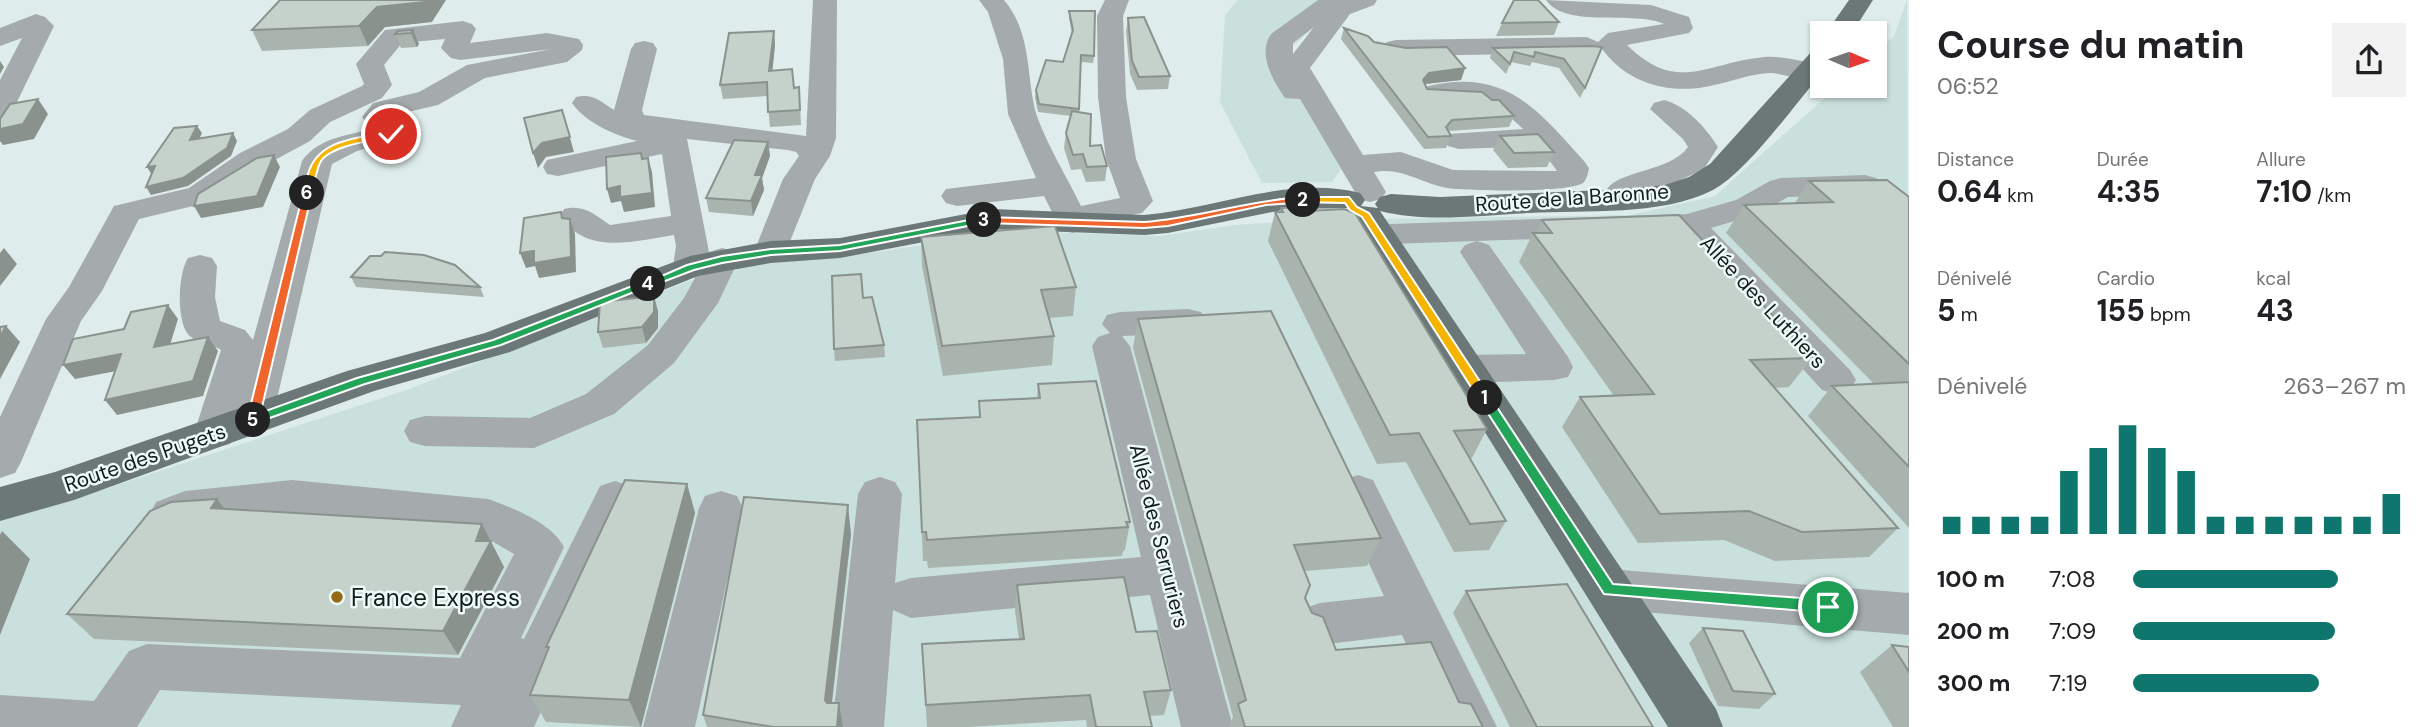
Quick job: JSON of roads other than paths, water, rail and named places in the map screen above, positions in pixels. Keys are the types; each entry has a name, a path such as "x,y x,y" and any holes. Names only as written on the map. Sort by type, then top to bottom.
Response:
{"main road":[{"path":"1847,21 1861,0"},
{"name":"Route de la Baronne","path":"1370,202 1440,206 1626,199 1669,194 1700,184 1721,170 1810,71"},
{"name":"Route des Pugets","path":"0,504 59,488 361,381 497,343 706,263 771,252 840,248 992,219 1144,225 1168,223 1277,201 1370,202"},
{"path":"1370,202 1390,256 1410,281 1697,727"}],"street":[{"path":"771,252 799,179 815,156 821,138 825,0"},
{"path":"991,0 1000,11 1016,60 1022,114 1061,223"},
{"path":"1061,223 1098,211 1131,206 1137,201 1121,159 1112,97 1110,16 1117,0"},
{"path":"1335,0 1280,40 1279,61 1334,167 1370,202 1689,224 1747,207 1781,188 1865,185 1909,221"},
{"path":"1365,0 1341,9 1296,68 1370,202"},
{"path":"1558,0 1572,7 1633,9 1661,13 1680,22 1680,28 1672,32 1617,39 1611,43 1616,51 1642,71 1661,80 1695,82 1762,66 1810,64"},
{"path":"0,38 36,22 41,26 0,108"},
{"path":"0,462 16,392 84,291 126,213 199,195 251,160 299,135 320,116 372,92 378,85 370,64 394,36 463,29 454,48 460,52 547,41 563,41 570,45 569,50 558,56 477,71 428,99 383,109 377,117 401,124 401,128 391,134 336,147 317,160 252,420"},
{"path":"1380,45 1403,48 1587,45"},
{"path":"1448,48 1487,93"},
{"path":"644,49 628,110 632,120 642,125 788,141 806,145 815,156"},
{"path":"1370,202 1384,161 1401,161 1449,179 1467,181 1561,180 1572,176 1573,168 1518,107 1504,98 1487,93 1435,93"},
{"path":"1626,199 1623,189 1654,180 1693,162 1703,147 1695,134 1664,109"},
{"path":"425,431 534,433 600,404 661,354 700,303 706,263 693,246 675,143 666,137 638,132 600,132 582,113"},
{"path":"1460,140 1545,137"},
{"path":"558,167 609,154 675,143"},
{"path":"957,196 1034,173 1061,223"},
{"path":"576,216 600,233 609,235 689,223"},
{"name":"Allée des Luthiers","path":"1689,224 1836,380"},
{"path":"1466,369 1554,366 1477,252"},
{"path":"200,266 197,298 203,328 232,339 240,349 215,433"},
{"name":"Allée des Serruriers","path":"1207,727 1169,574 1116,335 1231,318"},
{"path":"1338,452 1471,727"},
{"path":"858,727 880,494"},
{"path":"0,719 107,727 147,667 474,682 541,547 488,517 292,497 186,508 139,530"},
{"path":"477,727 601,502 508,727"},
{"path":"669,727 721,508"},
{"path":"911,598 1169,574"},
{"path":"1609,589 1909,614"},
{"path":"1320,624 1416,613"}],"place":[{"name":"France Express","path":"337,597"}]}
